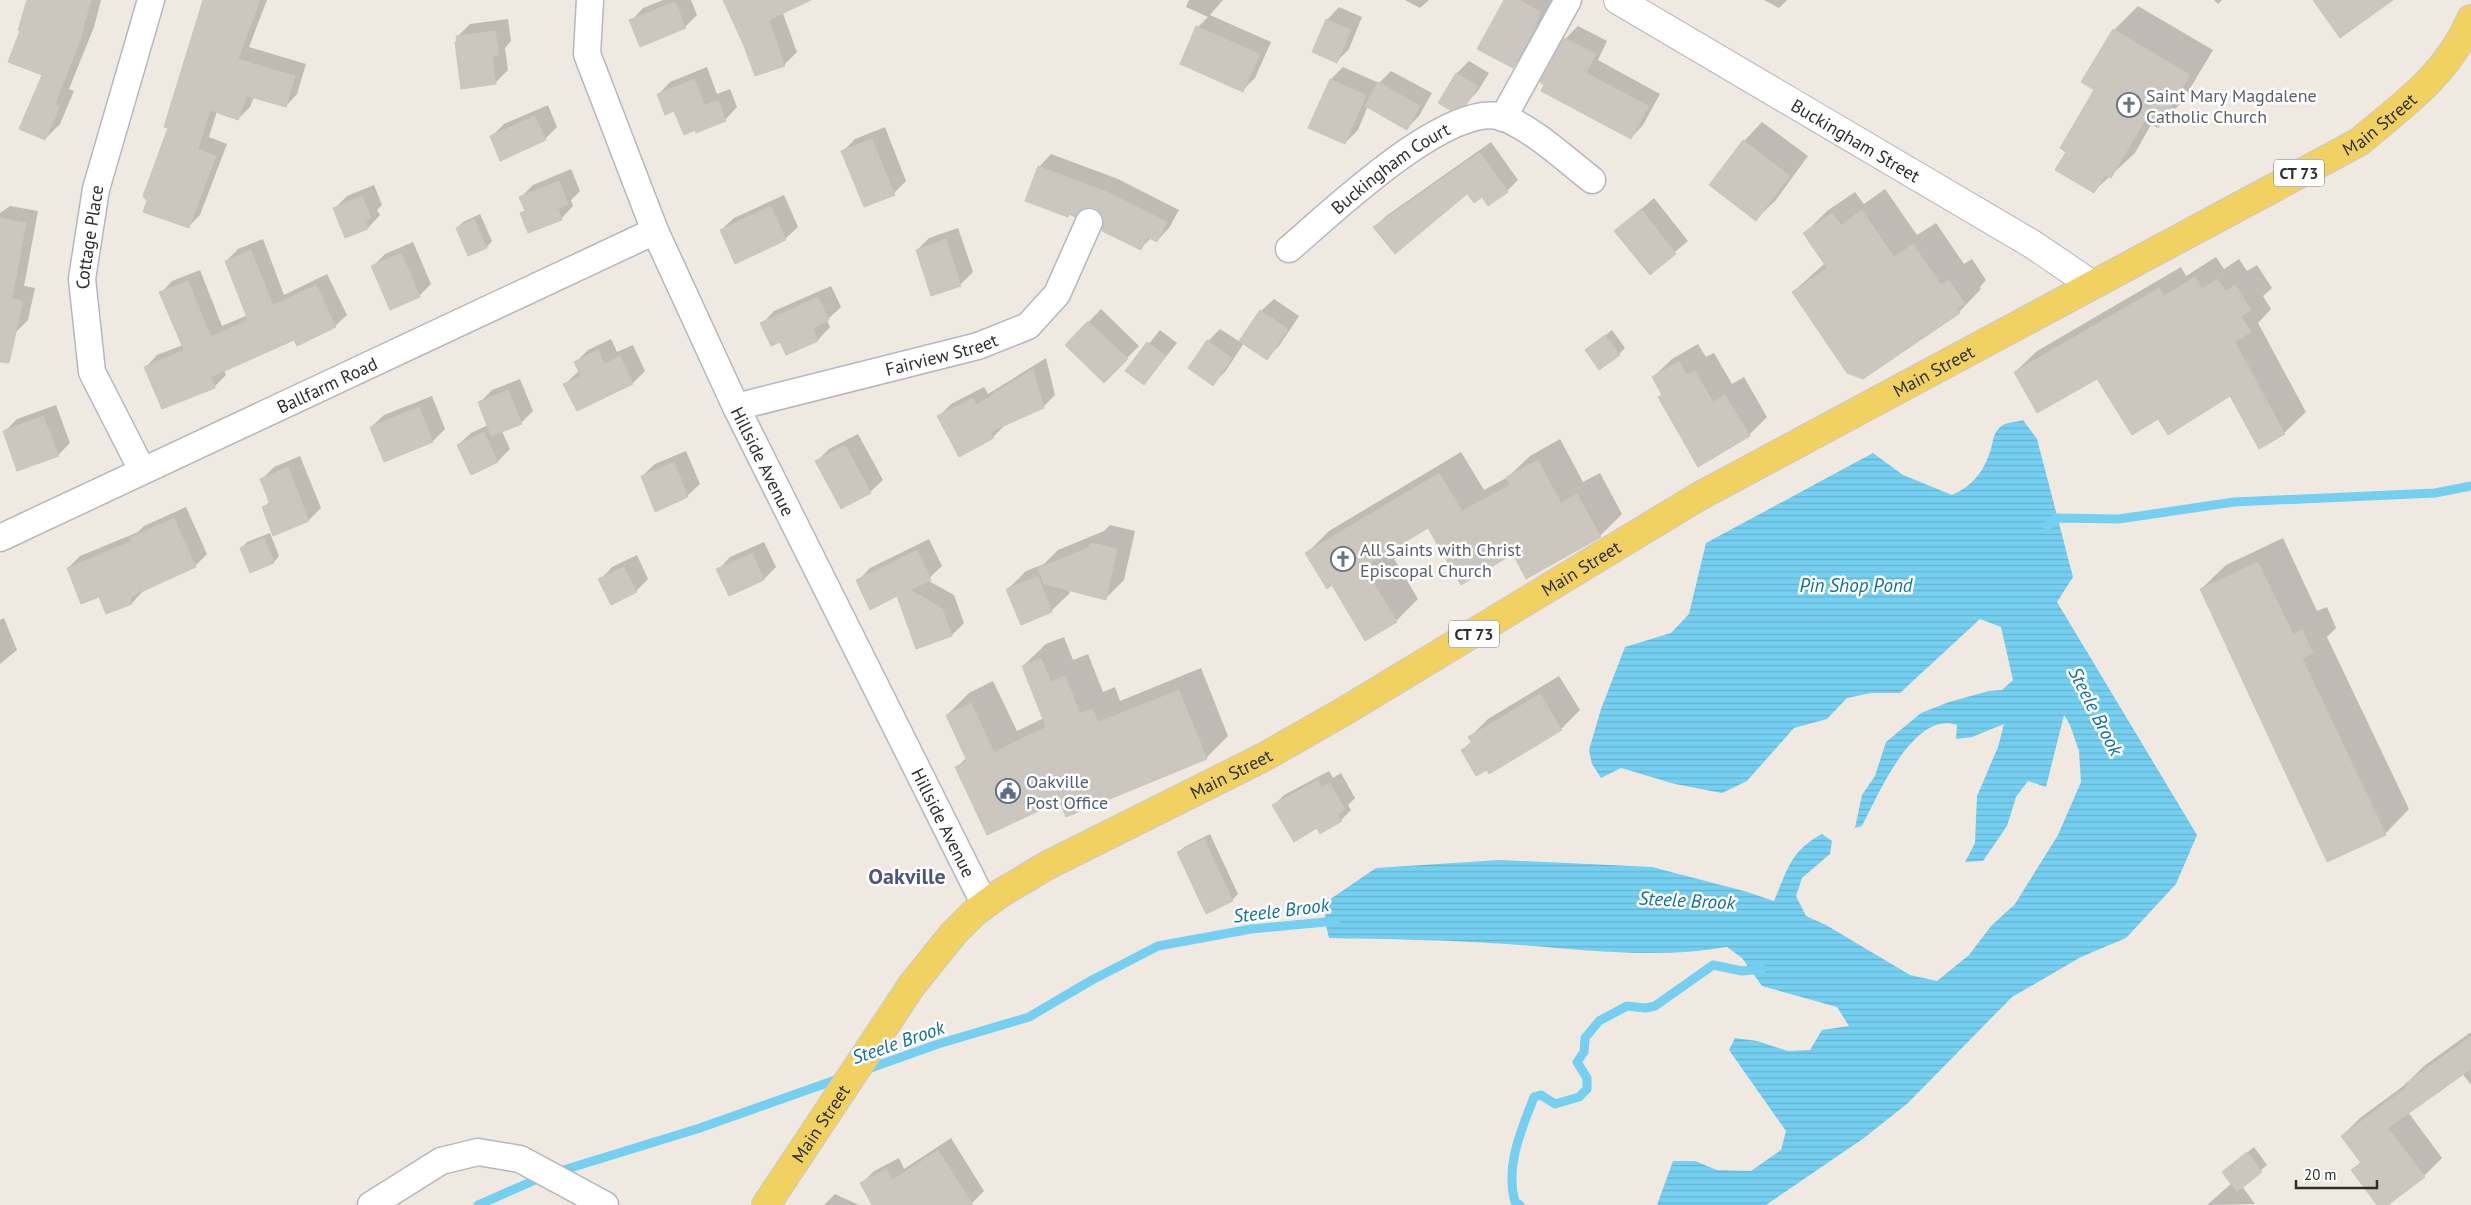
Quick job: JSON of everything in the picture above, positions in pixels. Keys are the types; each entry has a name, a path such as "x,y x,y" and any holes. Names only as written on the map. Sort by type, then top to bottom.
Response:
{"main road":[{"name":"Buckingham Street","path":"1618,0 2032,244 2091,284"},
{"name":"Main Street","path":"766,1205 888,1018 942,946 963,923 985,905 1032,874 1264,757 1343,712 1698,497 2091,284 2359,142 2430,83 2449,60 2471,19"}],"street":[{"name":"Cottage Place","path":"142,470 92,372 82,279 96,188 151,0"},
{"name":"Hillside Avenue","path":"590,0 587,54 655,231 736,407 985,905"},
{"path":"1503,118 1568,0"},
{"name":"Buckingham Court","path":"1289,249 1382,170 1443,128 1477,115 1503,118 1541,140 1592,180"},
{"name":"Fairview Street","path":"736,407 978,346 1028,326 1057,294 1089,222"},
{"name":"Ballfarm Road","path":"0,538 655,231"},
{"path":"371,1205 441,1161 478,1152 520,1159 605,1205"}],"water":[{"name":"Pin Shop Pond","path":"2023,420 2037,439 2073,577 2057,602 2197,835 2176,884 2126,938 2081,957 2012,997 1908,1103 1864,1138 1766,1205 1657,1205 1673,1161 1695,1161 1717,1170 1751,1171 1781,1150 1786,1131 1729,1050 1735,1038 1757,1041 1788,1051 1810,1050 1822,1030 1849,1026 1837,1007 1762,986 1742,958 1727,947 1700,951 1645,953 1589,951 1507,944 1329,938 1325,922 1326,902 1376,868 1500,860 1652,867 1744,891 1774,901 1786,871 1796,855 1803,847 1822,834 1832,841 1830,854 1802,878 1796,896 1806,916 1826,925 1910,975 1937,981 1969,955 1991,926 2015,904 2058,835 2081,782 2079,751 2070,725 2064,715 2046,787 2028,781 2016,797 2007,826 1983,861 1965,862 1975,843 1977,796 1998,747 2004,724 1972,737 1956,739 1957,725 1941,724 1926,730 1912,742 1899,759 1877,795 1862,826 1855,828 1862,795 1875,776 1886,742 1921,713 1949,702 1989,691 2002,690 2013,680 2001,627 1980,619 1900,693 1871,693 1847,698 1827,719 1794,728 1747,781 1722,793 1675,784 1621,768 1601,778 1592,764 1589,750 1601,709 1625,647 1671,633 1689,614 1706,543 1873,453 1903,475 1952,495 1976,478 1987,460 1995,434 1999,428 2007,423"}],"building":[{"path":"27,0 91,0 79,43 55,104 60,106 45,140 19,129 42,75 8,62 20,31 18,30"},
{"path":"203,0 260,0 238,59 295,76 286,107 247,96 238,120 210,110 198,149 216,156 189,228 143,212 147,201 143,196 168,128 164,127"},
{"path":"723,0 811,0 769,20 785,66 755,76 744,46"},
{"path":"1504,0 1519,0 1541,12 1535,24 1537,25 1513,68 1477,49"},
{"path":"2313,0 2393,0 2340,38"},
{"path":"675,2 686,28 640,47 629,20"},
{"path":"1326,19 1351,30 1337,63 1312,52"},
{"path":"1196,26 1260,54 1243,92 1180,64"},
{"name":"Saint Mary Magdalene Catholic Church","path":"2113,29 2190,75 2158,128 2145,120 2111,178 2105,175 2094,193 2055,170 2066,152 2060,148 2094,90 2081,82"},
{"path":"495,31 499,55 492,56 496,84 461,89 455,42 457,42 456,36"},
{"path":"1564,38 1596,54 1586,73 1649,106 1631,139 1541,91 1544,85 1540,82"},
{"path":"1456,73 1478,86 1466,105 1450,110 1438,103"},
{"path":"694,79 705,105 718,100 726,121 696,133 695,130 684,135 674,111 665,115 657,94"},
{"path":"1330,79 1366,95 1345,144 1308,128"},
{"path":"1378,82 1420,106 1407,130 1365,106"},
{"path":"535,116 546,140 500,161 490,136"},
{"path":"872,139 895,195 864,207 841,151"},
{"path":"1743,140 1790,176 1756,221 1709,185"},
{"path":"1480,152 1508,192 1488,206 1482,197 1474,203 1467,194 1395,254 1373,227"},
{"path":"1038,166 1105,191 1167,222 1157,242 1147,237 1141,250 1102,231 1104,220 1101,213 1095,208 1087,207 1080,210 1075,217 1069,214 1068,217 1025,201"},
{"path":"559,181 568,204 558,209 562,220 528,233 520,213 525,211 519,197"},
{"path":"362,196 371,218 365,221 368,229 345,238 333,208"},
{"path":"771,206 786,240 735,264 720,230"},
{"path":"1641,209 1676,254 1650,275 1614,231"},
{"path":"1862,210 1894,257 1913,244 1941,285 1949,280 1965,304 1957,308 1960,313 1863,379 1847,373 1792,292 1827,268 1803,233 1832,213 1841,225"},
{"path":"0,218 26,223 12,298 23,301 9,363 0,362"},
{"path":"474,219 487,248 468,256 456,228"},
{"path":"946,239 961,286 931,296 916,250"},
{"path":"251,250 273,305 316,285 336,327 297,346 294,340 211,377 215,388 162,409 144,367 184,350 159,292 188,281 211,337 248,320 225,261"},
{"path":"401,253 420,297 390,310 371,266"},
{"path":"2195,277 2202,289 2217,279 2226,291 2235,285 2251,310 2241,316 2251,332 2235,342 2285,434 2259,449 2230,396 2168,435 2158,419 2132,435 2097,379 2037,413 2014,372 2159,288 2164,296"},
{"path":"818,297 829,320 813,328 818,341 786,355 780,342 771,346 760,323"},
{"path":"1260,310 1288,329 1267,360 1239,341"},
{"path":"1088,321 1128,359 1104,383 1065,345"},
{"path":"1605,335 1620,355 1599,370 1585,350"},
{"path":"1207,340 1232,358 1213,386 1188,368"},
{"path":"1147,342 1166,356 1144,385 1125,371"},
{"path":"598,350 604,364 620,356 633,384 577,411 563,384 581,376 574,362"},
{"path":"1679,361 1687,375 1695,371 1713,402 1725,395 1750,436 1698,467 1658,397 1662,395 1652,377"},
{"path":"1033,369 1044,408 990,432 994,438 959,457 937,416 972,398 976,405"},
{"path":"508,390 522,424 491,436 478,402"},
{"path":"419,407 433,442 384,462 370,427"},
{"path":"43,416 59,456 17,471 3,431"},
{"path":"484,432 498,462 471,475 457,445"},
{"path":"845,445 871,493 841,509 815,461"},
{"path":"1538,460 1561,503 1577,494 1601,537 1526,579 1513,554 1461,585 1428,528 1364,567 1397,622 1365,641 1332,585 1327,589 1305,553 1439,473 1462,511 1510,485 1506,477"},
{"path":"674,462 688,497 655,512 641,476"},
{"path":"288,467 309,521 273,536 262,507 270,504 260,479"},
{"path":"174,518 196,567 130,597 132,604 106,614 99,597 81,604 67,568 132,541 130,538"},
{"path":"264,538 274,563 250,573 240,548"},
{"path":"1091,543 1117,549 1106,600 1044,584 1038,568 1088,548"},
{"path":"917,550 931,580 910,590 942,608 952,636 916,649 897,596 870,610 856,580"},
{"path":"752,553 764,580 729,596 716,569"},
{"path":"2258,562 2293,634 2302,630 2313,653 2302,658 2386,835 2327,862 2200,589"},
{"path":"624,567 637,592 611,605 598,579"},
{"path":"1038,576 1052,612 1021,625 1006,589"},
{"path":"1041,658 1051,682 1065,676 1080,713 1092,709 1098,722 1179,690 1207,759 1066,817 1060,801 987,835 955,767 967,761 946,715 971,703 994,752 1046,727 1022,666"},
{"path":"1540,694 1562,730 1489,774 1487,770 1476,776 1461,750 1472,743 1468,737"},
{"path":"1318,780 1322,787 1330,783 1345,810 1337,814 1342,821 1320,834 1317,828 1294,842 1272,805"},
{"path":"1204,839 1233,901 1206,914 1177,852"},
{"path":"2471,1036 2471,1069 2388,1128 2425,1177 2388,1205 2377,1205 2351,1170 2361,1163 2341,1136 2407,1087 2405,1084"},
{"path":"938,1150 973,1205 872,1205 860,1183 886,1169 892,1180"},
{"path":"2247,1152 2262,1172 2237,1192 2222,1172"}],"waterway":[{"name":"Steele Brook","path":"2047,526 2056,518 2119,519 2234,502 2435,493 2471,486"},
{"name":"Steele Brook","path":"865,1070 938,1044 1029,1017 1092,980 1158,946 1251,929 1336,921"},
{"path":"1520,1205 1515,1202 1512,1189 1513,1162 1534,1097 1541,1095 1555,1104 1579,1097 1587,1089 1587,1078 1577,1062 1584,1052 1585,1038 1599,1021 1627,1006 1645,1008 1655,1006 1713,965 1742,971 1762,969"},
{"name":"Steele Brook","path":"557,1172 700,1128 841,1078"},
{"name":"Steele Brook","path":"478,1205 542,1177"}],"place":[{"name":"Saint Mary Magdalene Catholic Church","path":"2129,105"},
{"name":"All Saints with Christ Episcopal Church","path":"1343,559"},
{"name":"Oakville Post Office","path":"1008,791"}],"district":[{"name":"Oakville","path":"907,876"}]}
